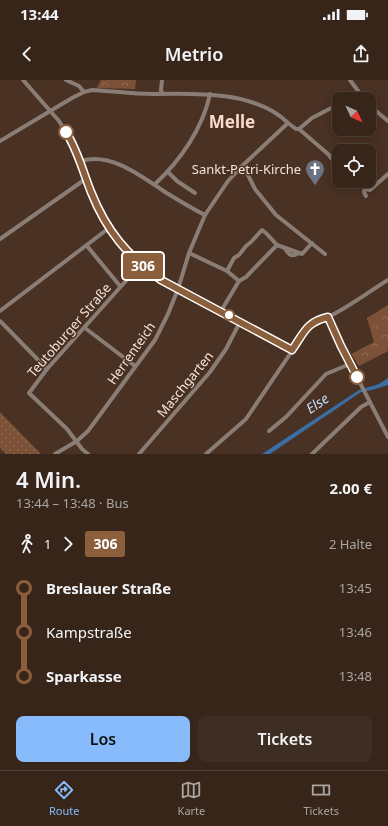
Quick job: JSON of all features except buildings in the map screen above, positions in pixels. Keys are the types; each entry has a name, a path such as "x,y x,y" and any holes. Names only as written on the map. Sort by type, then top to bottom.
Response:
{"street":[{"path":"23,80 59,121 70,139 81,161 100,211 109,228 122,245 141,264 161,280 292,350"},
{"path":"28,80 31,88"},
{"path":"66,80 80,86 84,92"},
{"path":"162,80 162,93"},
{"path":"350,80 358,91"},
{"path":"0,141 16,130 84,92 92,90 210,94 256,103 268,108 296,130 299,129 332,159"},
{"path":"155,184 168,172 197,129 207,108 210,94"},
{"path":"299,129 312,118 332,108"},
{"path":"376,111 388,121"},
{"name":"Herrenteich","path":"55,454 77,441 88,431 155,340 178,289 189,253 205,215 228,181 288,123"},
{"path":"81,161 89,158 97,158 130,169 205,215"},
{"path":"241,167 247,173 255,189 276,215 325,254"},
{"path":"168,172 177,181 195,193"},
{"path":"366,196 364,192 365,189 370,190 388,174"},
{"path":"0,239 87,178"},
{"path":"0,311 109,228"},
{"path":"227,271 234,258 239,255 262,230 277,245 302,254 310,242"},
{"path":"221,311 239,281 246,277 277,245"},
{"path":"87,246 120,286"},
{"path":"189,253 227,271 239,281"},
{"name":"Teutoburger Straße","path":"77,441 67,429 29,393 47,369 141,264"},
{"path":"206,454 246,418 308,326 318,319 330,316 388,280"},
{"path":"330,316 350,364 388,437"},
{"path":"0,321 47,369"},
{"name":"Maschgarten","path":"139,454 210,372 226,349 240,322"},
{"path":"85,328 135,366"},
{"path":"269,431 286,417 326,374 350,364"},
{"path":"312,454 361,407 370,402"},
{"path":"77,441 88,454"}],"green space":[{"path":"101,80 136,80 135,89 97,88"},
{"path":"388,305 388,351 359,366 351,354 374,342 367,318"},
{"path":"0,412 41,454 6,454 0,448"}],"water":[{"path":"388,378 388,385 361,392 270,454 262,454 359,390 379,384"}],"bus line":[{"name":"306","path":"66,132 75,147 102,217 122,245 146,269 161,280 292,350 308,326 318,319 328,317 357,377"}],"place":[{"name":"Sankt-Petri-Kirche","path":"315,186"}],"district":[{"name":"Melle","path":"232,121"}],"water label":[{"name":"Else","path":"317,403"}]}
